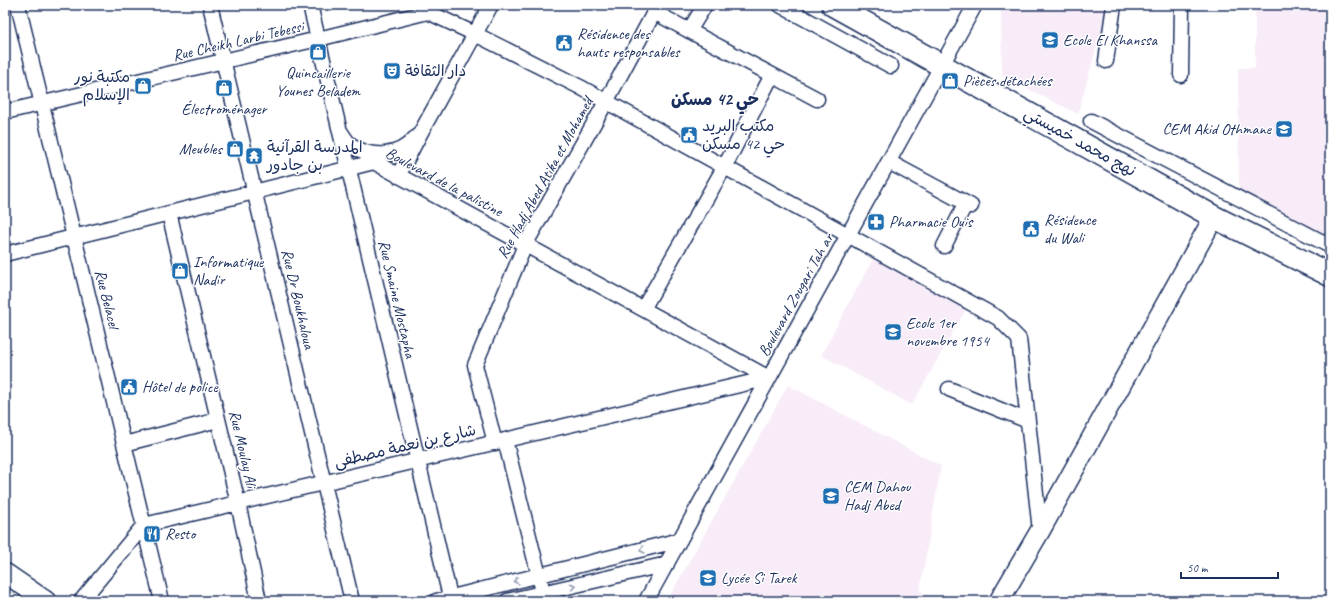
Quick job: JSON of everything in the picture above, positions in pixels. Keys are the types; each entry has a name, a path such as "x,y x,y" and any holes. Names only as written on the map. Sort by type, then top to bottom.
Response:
{"main road":[{"name":"نهج محمد خميستي","path":"833,5 1214,216 1330,275"}],"street":[{"name":"Rue Belacel","path":"18,5 162,601"},
{"name":"Rue Dr Boukhaloua","path":"210,5 352,601"},
{"name":"Rue Smaine Mostapha","path":"310,5 451,599"},
{"path":"398,176 491,5"},
{"path":"689,31 705,5"},
{"path":"780,5 891,66"},
{"name":"Boulevard Zougari Tah ar","path":"646,601 976,5"},
{"path":"1106,61 1114,5"},
{"path":"1181,75 1182,5"},
{"path":"656,8 689,31 817,99"},
{"name":"Rue Hadj Abed Atika et Mohamed","path":"543,593 500,442 475,365 525,244 606,102 656,8"},
{"name":"Rue Cheikh Larbi Tebessi","path":"5,112 318,40 428,12 573,84 725,166 998,318 1019,339 1040,531"},
{"path":"643,309 725,166 772,75"},
{"path":"1091,121 1330,246"},
{"path":"339,130 349,143 363,152 379,155 396,153 410,145 421,132"},
{"name":"Boulevard de la palistine","path":"5,254 374,162 769,378"},
{"path":"889,162 968,205 944,246"},
{"name":"Rue Moulay Ali","path":"169,213 238,503 259,601"},
{"path":"999,601 1040,531 1214,216"},
{"name":"شارع بن نعمة مصطفى","path":"144,525 769,378"},
{"path":"949,389 1028,421"},
{"path":"124,444 218,420"},
{"path":"81,601 144,525"},
{"path":"436,601 451,599 539,575 680,540"},
{"path":"507,601 667,564"},
{"path":"5,573 46,601"}],"shaded area":[{"name":"Ecole El Khanssa","path":"1001,5 1108,5 1078,114 1002,76"},
{"name":"CEM Akid Othmane","path":"1255,5 1330,5 1330,238 1239,190 1238,68 1255,68"},
{"name":"Ecole 1er novembre 1954","path":"874,257 967,307 912,405 821,355"},
{"name":"CEM Dahou Hadj Abed","path":"788,385 941,466 920,591 928,596 927,601 667,601"}],"place":[{"name":"Ecole El Khanssa","path":"1050,40"},
{"name":"Résidence des hauts responsables","path":"564,43"},
{"name":"Quincaillerie Younes Beladem","path":"318,52"},
{"name":"دار الثقافة","path":"392,71"},
{"name":"Pièces détachées","path":"950,81"},
{"name":"مكتبة نور الإسلام","path":"143,86"},
{"name":"Électroménager","path":"224,88"},
{"name":"CEM Akid Othmane","path":"1284,129"},
{"name":"مكتب البريد حي 42 مسكن","path":"689,135"},
{"name":"Meubles","path":"235,149"},
{"name":"المدرسة القرآنية بن جادور","path":"254,156"},
{"name":"Pharmacie Ouis","path":"876,222"},
{"name":"Résidence du Wali","path":"1031,229"},
{"name":"Informatique Nadir","path":"180,271"},
{"name":"Ecole 1er novembre 1954","path":"893,332"},
{"name":"Hôtel de police","path":"129,387"},
{"name":"CEM Dahou Hadj Abed","path":"831,496"},
{"name":"Resto","path":"152,534"},
{"name":"Lycée Si Tarek","path":"708,578"}],"district":[{"name":"حي 42 مسكن","path":"715,99"}]}
